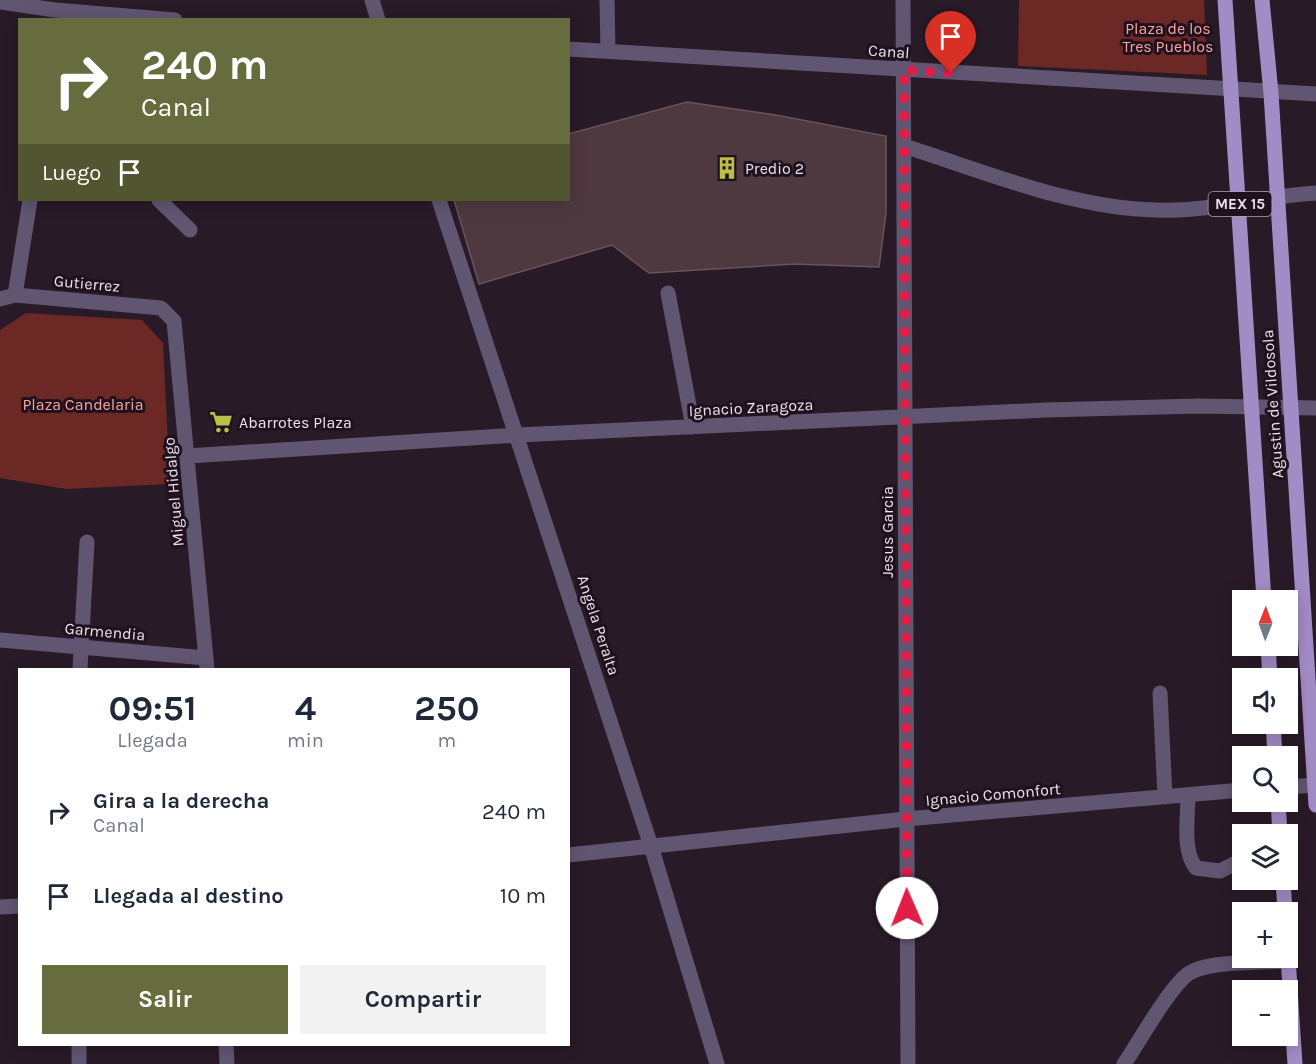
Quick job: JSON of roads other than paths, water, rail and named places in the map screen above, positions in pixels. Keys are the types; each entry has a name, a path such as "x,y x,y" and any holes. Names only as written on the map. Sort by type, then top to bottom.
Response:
{"main road":[{"name":"Agustin de Vildosola","path":"1225,0 1263,590"},
{"name":"Agustin de Vildosola","path":"1262,0 1271,93 1290,408 1310,622 1316,806"},
{"path":"1288,968 1295,1064"}],"street":[{"path":"372,0 377,18"},
{"path":"607,0 608,51"},
{"name":"Jesus Garcia","path":"903,0 908,1064"},
{"path":"0,2 55,10 151,18"},
{"name":"Canal","path":"570,49 1316,94"},
{"path":"904,146 1032,187 1100,205 1157,210 1276,195 1316,193"},
{"path":"7,297 30,201"},
{"path":"160,201 190,231"},
{"name":"Angela Peralta","path":"439,201 651,846 717,1064"},
{"path":"668,293 693,427"},
{"name":"Gutierrez","path":"7,297 160,308 170,314"},
{"name":"Miguel Hidalgo","path":"170,314 177,329 207,664"},
{"name":"Ignacio Zaragoza","path":"187,456 518,435 1069,409 1198,406 1251,409 1316,408"},
{"path":"80,668 87,542"},
{"name":"Garmendia","path":"0,640 80,647 207,664"},
{"path":"1160,693 1166,797"},
{"path":"1298,786 1315,785"},
{"name":"Ignacio Comonfort","path":"570,855 906,819 1232,791"},
{"path":"1188,795 1189,860 1196,868 1220,871 1232,865"},
{"path":"0,907 18,906"},
{"path":"1124,1064 1177,985 1189,973 1210,966 1232,965"},
{"path":"79,1046 79,1064"},
{"path":"226,1046 227,1064"}],"place":[{"name":"Predio 2","path":"727,168"},
{"name":"Abarrotes Plaza","path":"221,422"}],"park label":[{"name":"Plaza de los Tres Pueblos","path":"1168,37"},
{"name":"Plaza Candelaria","path":"83,404"}]}
